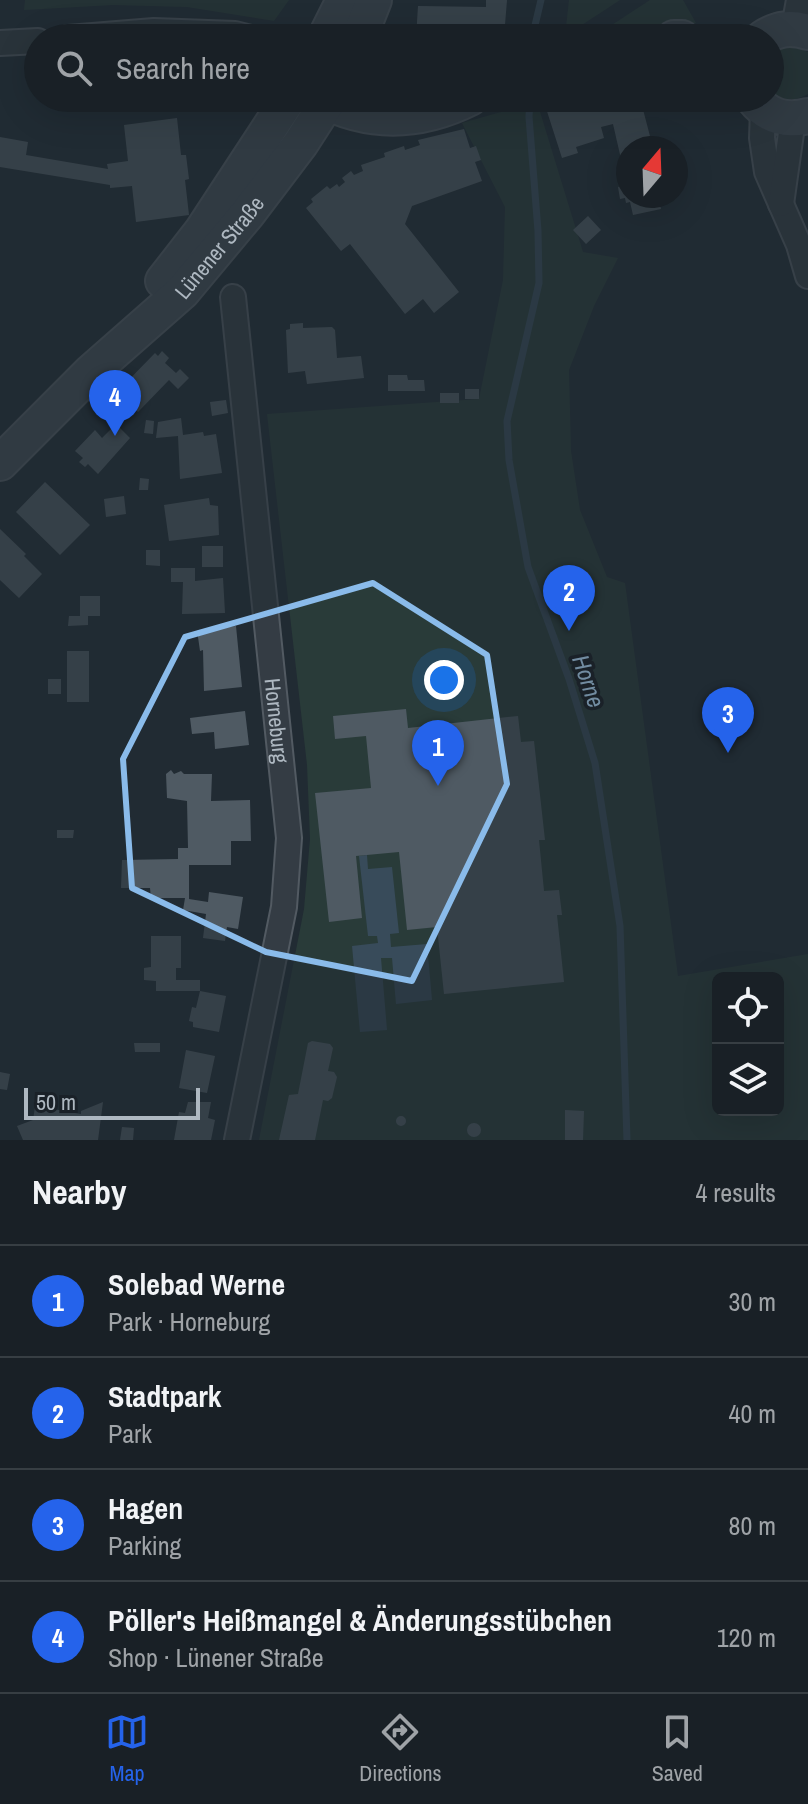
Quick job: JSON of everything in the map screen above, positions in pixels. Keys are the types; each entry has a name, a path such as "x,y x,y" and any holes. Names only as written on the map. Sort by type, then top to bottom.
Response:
{"main road":[{"path":"332,24 344,0"},
{"path":"365,24 374,0"},
{"name":"Lünener Straße","path":"91,372 202,231 280,112"},
{"name":"Lünener Straße","path":"0,463 91,372 182,292 248,213 317,112"},
{"path":"360,112 371,116 413,118 436,112"}],"street":[{"path":"0,43 24,42"},
{"path":"778,112 762,138 767,172 799,245 808,276"},
{"name":"Horneburg","path":"233,297 289,838 284,907 237,1140"}],"highlighted area":[{"path":"373,583 487,655 507,784 412,981 266,952 132,888 123,759 185,637"}],"shaded area":[{"path":"25,0 289,0 274,21 187,7 113,5 24,10"},
{"path":"569,0 620,0 583,24 566,24"},
{"path":"650,0 683,0 696,23 663,24 613,24"},
{"path":"792,45 808,52 808,94 798,98 784,98 784,47"},
{"path":"501,112 540,112 583,252 618,258 594,306 569,370 571,451 580,510 607,577 625,583 678,976 808,954 808,1140 259,1140 304,909 310,839 307,765 267,414 479,399 503,280 505,207 462,123"}],"water":[{"path":"367,855 368,869 392,867 399,933 390,934 391,947 427,944 432,1000 396,1004 392,958 381,958 387,1030 360,1032 352,946 378,943 377,936 368,936 359,856"}],"building":[{"path":"486,0 507,0 505,24 417,24 418,6 486,7"},
{"path":"547,112 644,112 650,136 616,137 613,124 601,127 604,138 576,147 578,153 562,158"},
{"path":"177,118 181,155 186,155 189,179 185,180 189,215 136,222 132,186 110,188 110,185 0,167 0,137 28,142 26,155 108,169 107,164 128,161 124,125"},
{"path":"464,129 470,148 476,146 481,160 475,162 482,181 412,206 405,224 459,292 434,313 423,299 405,314 350,244 341,251 306,208 313,202 311,199 327,186 330,189 337,184 339,187 345,182 342,178 351,171 354,175 363,171 361,165 385,157 384,153 404,146 405,150 420,145 418,140"},
{"path":"631,208 661,208 661,209 633,215"},
{"path":"588,216 601,230 586,244 573,230"},
{"path":"303,323 303,328 332,327 335,330 337,358 361,356 364,378 307,384 305,371 288,373 286,330 290,329 290,324"},
{"path":"162,351 169,358 165,363 176,373 180,369 189,378 178,389 169,380 138,412 132,406 129,409 125,404 127,401 117,392 155,353 158,356"},
{"path":"388,375 407,375 408,380 424,380 425,391 388,391"},
{"path":"465,389 479,389 479,399 465,399"},
{"path":"440,393 459,393 459,403 440,403"},
{"path":"226,400 228,413 212,416 210,402"},
{"path":"181,418 183,435 216,434 222,473 180,479 178,436 156,438 158,422"},
{"path":"146,420 154,421 153,434 144,433"},
{"path":"116,424 130,438 98,474 88,464 85,467 79,462 83,458 75,451 95,430 102,438"},
{"path":"140,478 149,479 148,490 139,490"},
{"path":"45,482 90,525 60,555 16,512"},
{"path":"124,496 126,514 106,517 104,499"},
{"path":"209,498 210,505 218,506 219,535 169,541 164,505"},
{"path":"0,529 42,574 19,598 0,580"},
{"path":"202,546 223,546 223,567 202,567"},
{"path":"146,550 160,550 160,566 146,565"},
{"path":"171,568 195,568 195,581 223,578 225,613 182,614 183,582 171,582"},
{"path":"80,596 100,596 100,616 88,616 88,625 68,626 69,616 80,616"},
{"path":"236,626 242,687 204,691 203,650 200,651 197,630"},
{"path":"67,651 89,651 89,702 67,702"},
{"path":"48,679 61,679 61,694 48,694"},
{"path":"406,709 408,728 518,716 521,742 534,741 545,840 539,840 544,891 559,890 562,915 557,915 564,982 444,994 437,927 407,930 399,852 356,856 362,918 329,922 315,793 371,788 366,736 335,739 333,716"},
{"path":"245,711 249,745 215,749 214,732 192,734 190,718"},
{"path":"171,770 174,774 181,771 184,774 212,774 211,801 250,800 251,841 231,841 231,865 189,865 189,899 208,902 209,892 243,897 238,929 227,927 225,941 203,938 206,914 183,910 185,898 151,898 150,888 121,888 122,860 178,859 178,848 188,848 187,801 167,798 166,774"},
{"path":"57,830 74,830 73,838 57,838"},
{"path":"151,936 181,936 181,968 176,968 176,980 200,980 200,991 156,991 156,981 144,980 144,968 151,967"},
{"path":"200,991 226,996 219,1032 193,1027 193,1022 189,1021"},
{"path":"134,1043 160,1043 160,1052 135,1052"},
{"path":"308,1043 330,1044 333,1048 328,1071 334,1072 337,1077 332,1098 323,1100 315,1140 279,1140 289,1095 298,1094"},
{"path":"186,1050 215,1056 207,1093 179,1088"},
{"path":"0,1072 10,1074 7,1090 0,1089"},
{"path":"103,1102 98,1140 23,1140 17,1126 33,1120 35,1107 59,1110 76,1103 75,1113 81,1114 81,1111"},
{"path":"188,1102 211,1102 208,1118 215,1120 211,1140 174,1140 179,1112 185,1113"},
{"path":"565,1110 584,1111 583,1140 565,1140"},
{"path":"401,1116 406,1121 401,1126 396,1121"},
{"path":"474,1123 481,1130 474,1137 467,1130"},
{"path":"122,1127 134,1128 133,1140 120,1140"}],"waterway":[{"name":"Horne","path":"535,24 541,0"},
{"name":"Horne","path":"529,112 539,283 507,421 509,460 528,567 569,679 595,763 620,926 627,1140"}],"place":[{"name":"Pöller's Heißmangel & Änderungsstübchen","path":"115,436"},
{"name":"Stadtpark","path":"569,631"},
{"name":"Hagen","path":"728,753"},
{"name":"Solebad Werne","path":"438,786"}]}
